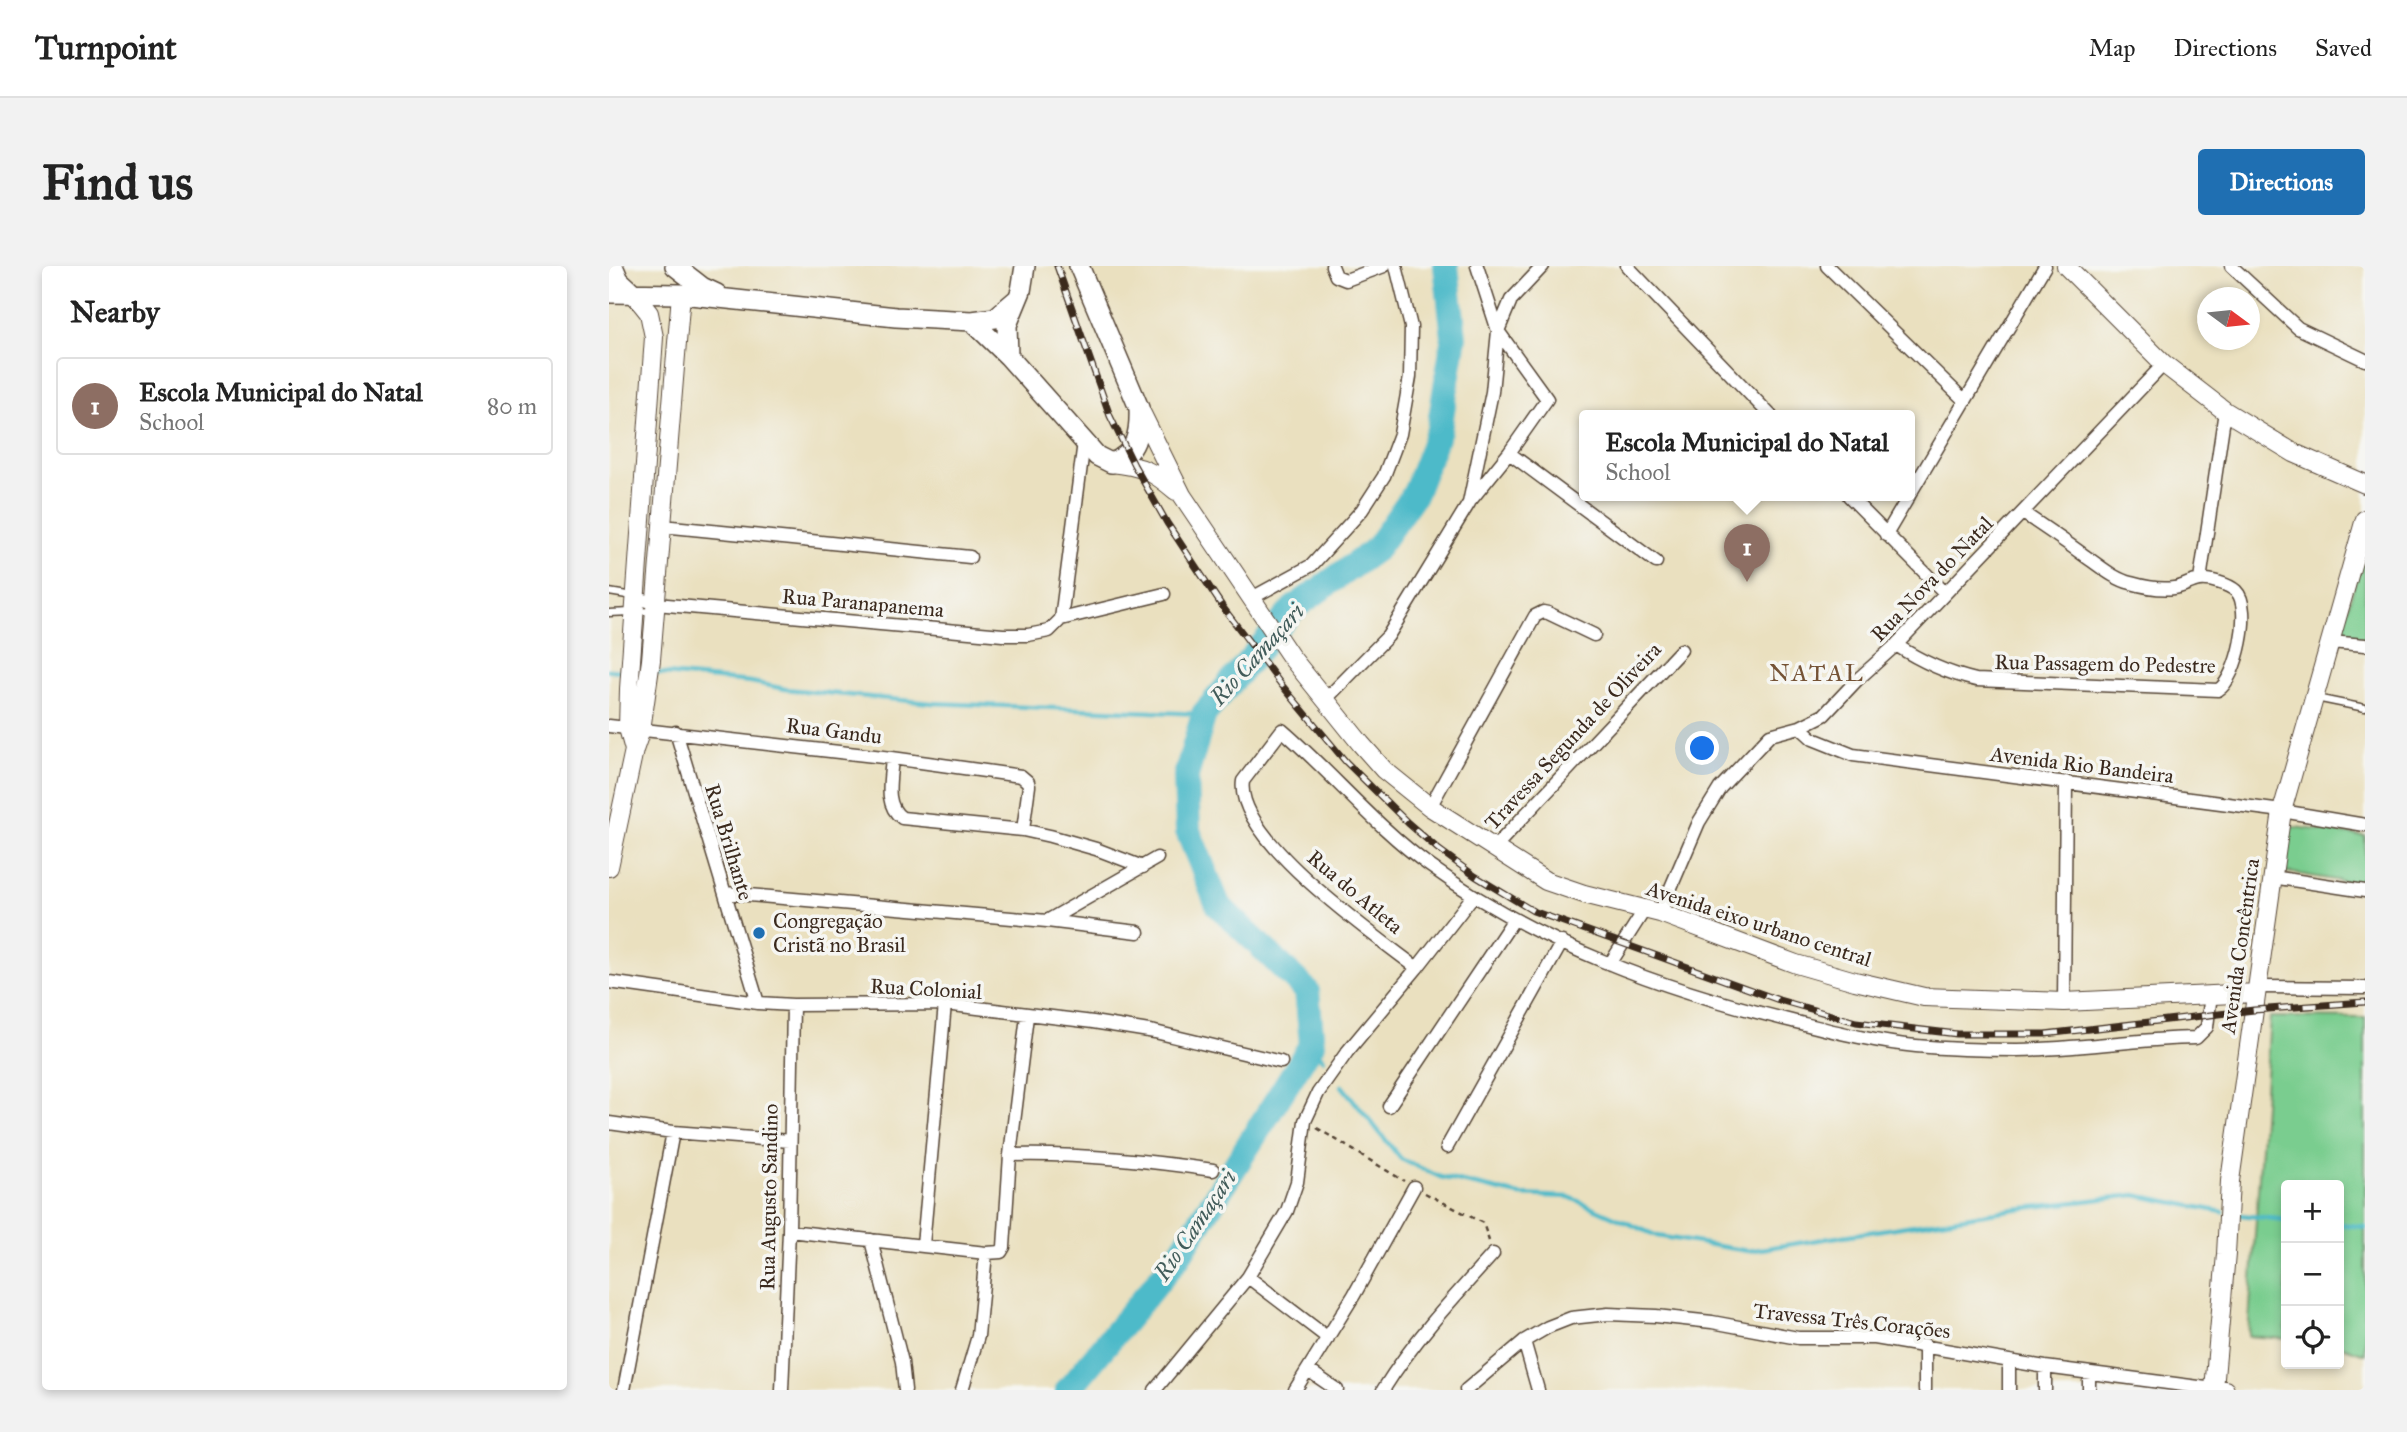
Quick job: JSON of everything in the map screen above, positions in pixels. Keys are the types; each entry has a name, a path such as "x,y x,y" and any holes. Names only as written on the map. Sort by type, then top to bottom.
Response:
{"main road":[{"path":"613,266 619,280 633,293"},
{"path":"673,266 681,294"},
{"path":"673,266 702,287 728,299"},
{"path":"1008,356 1007,325 1025,277 1025,266"},
{"path":"972,320 1097,453 1121,459 1136,442 1139,408 1079,266"},
{"path":"609,293 681,294 896,317 972,320 995,318 1016,300"}],"street":[{"path":"1332,266 1336,276 1346,279 1384,266"},
{"path":"1254,605 1312,565 1361,510 1384,476 1400,434 1410,377 1411,327 1396,266"},
{"path":"1326,699 1388,636 1469,503 1547,399 1498,331 1477,266"},
{"path":"1469,503 1492,392 1498,331 1511,300 1543,266"},
{"path":"1627,266 1765,410"},
{"path":"1828,266 1965,401"},
{"path":"1915,485 2045,266"},
{"path":"2066,266 2164,364 2225,411 2294,453 2365,484"},
{"path":"2231,266 2298,328 2365,360"},
{"path":"609,867 634,750 638,690 631,658 654,337 649,313 633,293"},
{"path":"638,690 651,660 681,294"},
{"name":"Rua Nova do Natal","path":"1610,964 1652,911 1720,788 1770,735 1800,727 1824,715 1896,645 2164,364"},
{"path":"1139,408 1182,495 1291,657 1384,769 1430,807 1493,849"},
{"path":"2023,513 2119,579 2153,587 2172,588 2200,580 2225,411"},
{"path":"1097,453 1146,468 1182,495"},
{"path":"1061,619 1080,471 1097,453"},
{"path":"1080,471 1097,453"},
{"path":"1509,453 1656,562"},
{"path":"1854,501 1945,593"},
{"path":"1886,535 1906,501"},
{"name":"Avenida Concêntrica","path":"2219,1389 2230,1181 2282,811 2365,519"},
{"path":"662,526 969,557"},
{"name":"Rua Passagem do Pedestre","path":"1896,645 1926,664 1953,675 1976,680 2218,690 2229,679 2236,658 2243,629 2243,606 2234,589 2200,580"},
{"name":"Rua Paranapanema","path":"634,605 1028,635 1049,631 1061,619 1164,594"},
{"path":"1430,807 1535,616 1548,613 1594,635"},
{"path":"2330,642 2365,645"},
{"name":"Travessa Segunda de Oliveira","path":"1493,849 1681,650"},
{"name":"Rua Gandu","path":"609,726 892,758 1021,776 1030,786 1023,830"},
{"name":"Avenida Rio Bandeira","path":"1800,727 1812,738 1853,755 2282,811 2365,825"},
{"name":"Rua do Atleta","path":"1417,968 1308,883 1268,839 1249,812 1242,791 1243,781 1282,730 1396,839 1473,896"},
{"name":"Rua Brilhante","path":"676,732 758,1003"},
{"path":"892,758 890,797 896,814 902,818 1023,830 1096,849 1143,867"},
{"path":"2064,1002 2066,782"},
{"name":"Avenida eixo urbano central","path":"1493,849 1553,884 1652,911 1796,964 1902,993 1924,997 2064,1002 2255,990"},
{"path":"1047,921 1157,858"},
{"path":"2271,877 2365,891"},
{"path":"725,892 1047,921 1138,932"},
{"path":"1155,1390 1248,1278 1287,1212 1297,1182 1305,1121 1318,1093 1347,1052 1473,896 1514,919 1610,964 1730,1006 1861,1038 1916,1046 2017,1050 2148,1039 2196,1038 2207,1027 2211,994"},
{"path":"1389,1106 1514,919"},
{"path":"1447,1147 1562,942"},
{"name":"Rua Colonial","path":"609,982 793,1006 945,1004 1155,1032 1281,1062"},
{"path":"2255,990 2365,988"},
{"path":"923,1245 945,1004"},
{"name":"Rua Augusto Sandino","path":"782,1390 789,1231 793,1006"},
{"path":"789,1231 993,1253 1003,1247 1010,1155 1027,1016"},
{"path":"609,1123 673,1132 790,1141"},
{"path":"624,1390 673,1132"},
{"path":"1010,1155 1111,1157 1213,1170"},
{"path":"1295,1390 1328,1338 1414,1187"},
{"path":"871,1240 902,1362 905,1390"},
{"path":"962,1390 978,1336 993,1253"},
{"path":"1383,1390 1413,1345 1493,1254"},
{"path":"1248,1278 1328,1338"},
{"name":"Travessa Três Corações","path":"1467,1390 1524,1341 1548,1327 1571,1318 1608,1314 1712,1322 1798,1338 1875,1338 2045,1367 2219,1389"},
{"path":"1524,1341 1538,1390"},
{"path":"1925,1345 1925,1390"},
{"path":"2009,1361 2009,1390"},
{"path":"2045,1367 2045,1390"},
{"path":"1308,1370 1337,1390"},
{"path":"2089,1373 2089,1390"}],"lane":[{"path":"609,592 634,605"},
{"path":"609,613 634,605"},
{"path":"2315,698 2365,708"}],"green space":[{"path":"2365,545 2365,639 2340,637"},
{"path":"2287,826 2365,836 2365,885 2280,871"},
{"path":"2270,1017 2365,1018 2365,1354 2344,1347 2344,1180 2281,1180 2281,1339 2248,1336"}],"waterway":[{"name":"Rio Camaçari","path":"1068,1390 1178,1257 1312,1044 1307,991 1218,905 1188,831 1186,776 1204,714 1294,608 1376,549 1415,493 1439,430 1454,337 1446,266"},
{"path":"609,670 625,671"},
{"path":"654,673 932,703 1204,714"},
{"path":"1312,1044 1323,1059"},
{"path":"1342,1086 1401,1159 1440,1177 1519,1195 1569,1197 1657,1236 1748,1251 2016,1209 2135,1195 2223,1212"},
{"path":"2232,1214 2281,1219"},
{"path":"2344,1225 2365,1227"}],"railway":[{"path":"1057,266 1110,416 1167,523 1222,606 1280,683 1346,762 1408,823 1475,876 1533,911 1779,1000 1856,1022 1957,1034 2045,1034 2254,1010 2365,1002"}],"place":[{"name":"Escola Municipal do Natal","path":"1747,582"},
{"name":"Congregação Cristã no Brasil","path":"759,933"}],"district":[{"name":"NATAL","path":"1817,673"}]}
